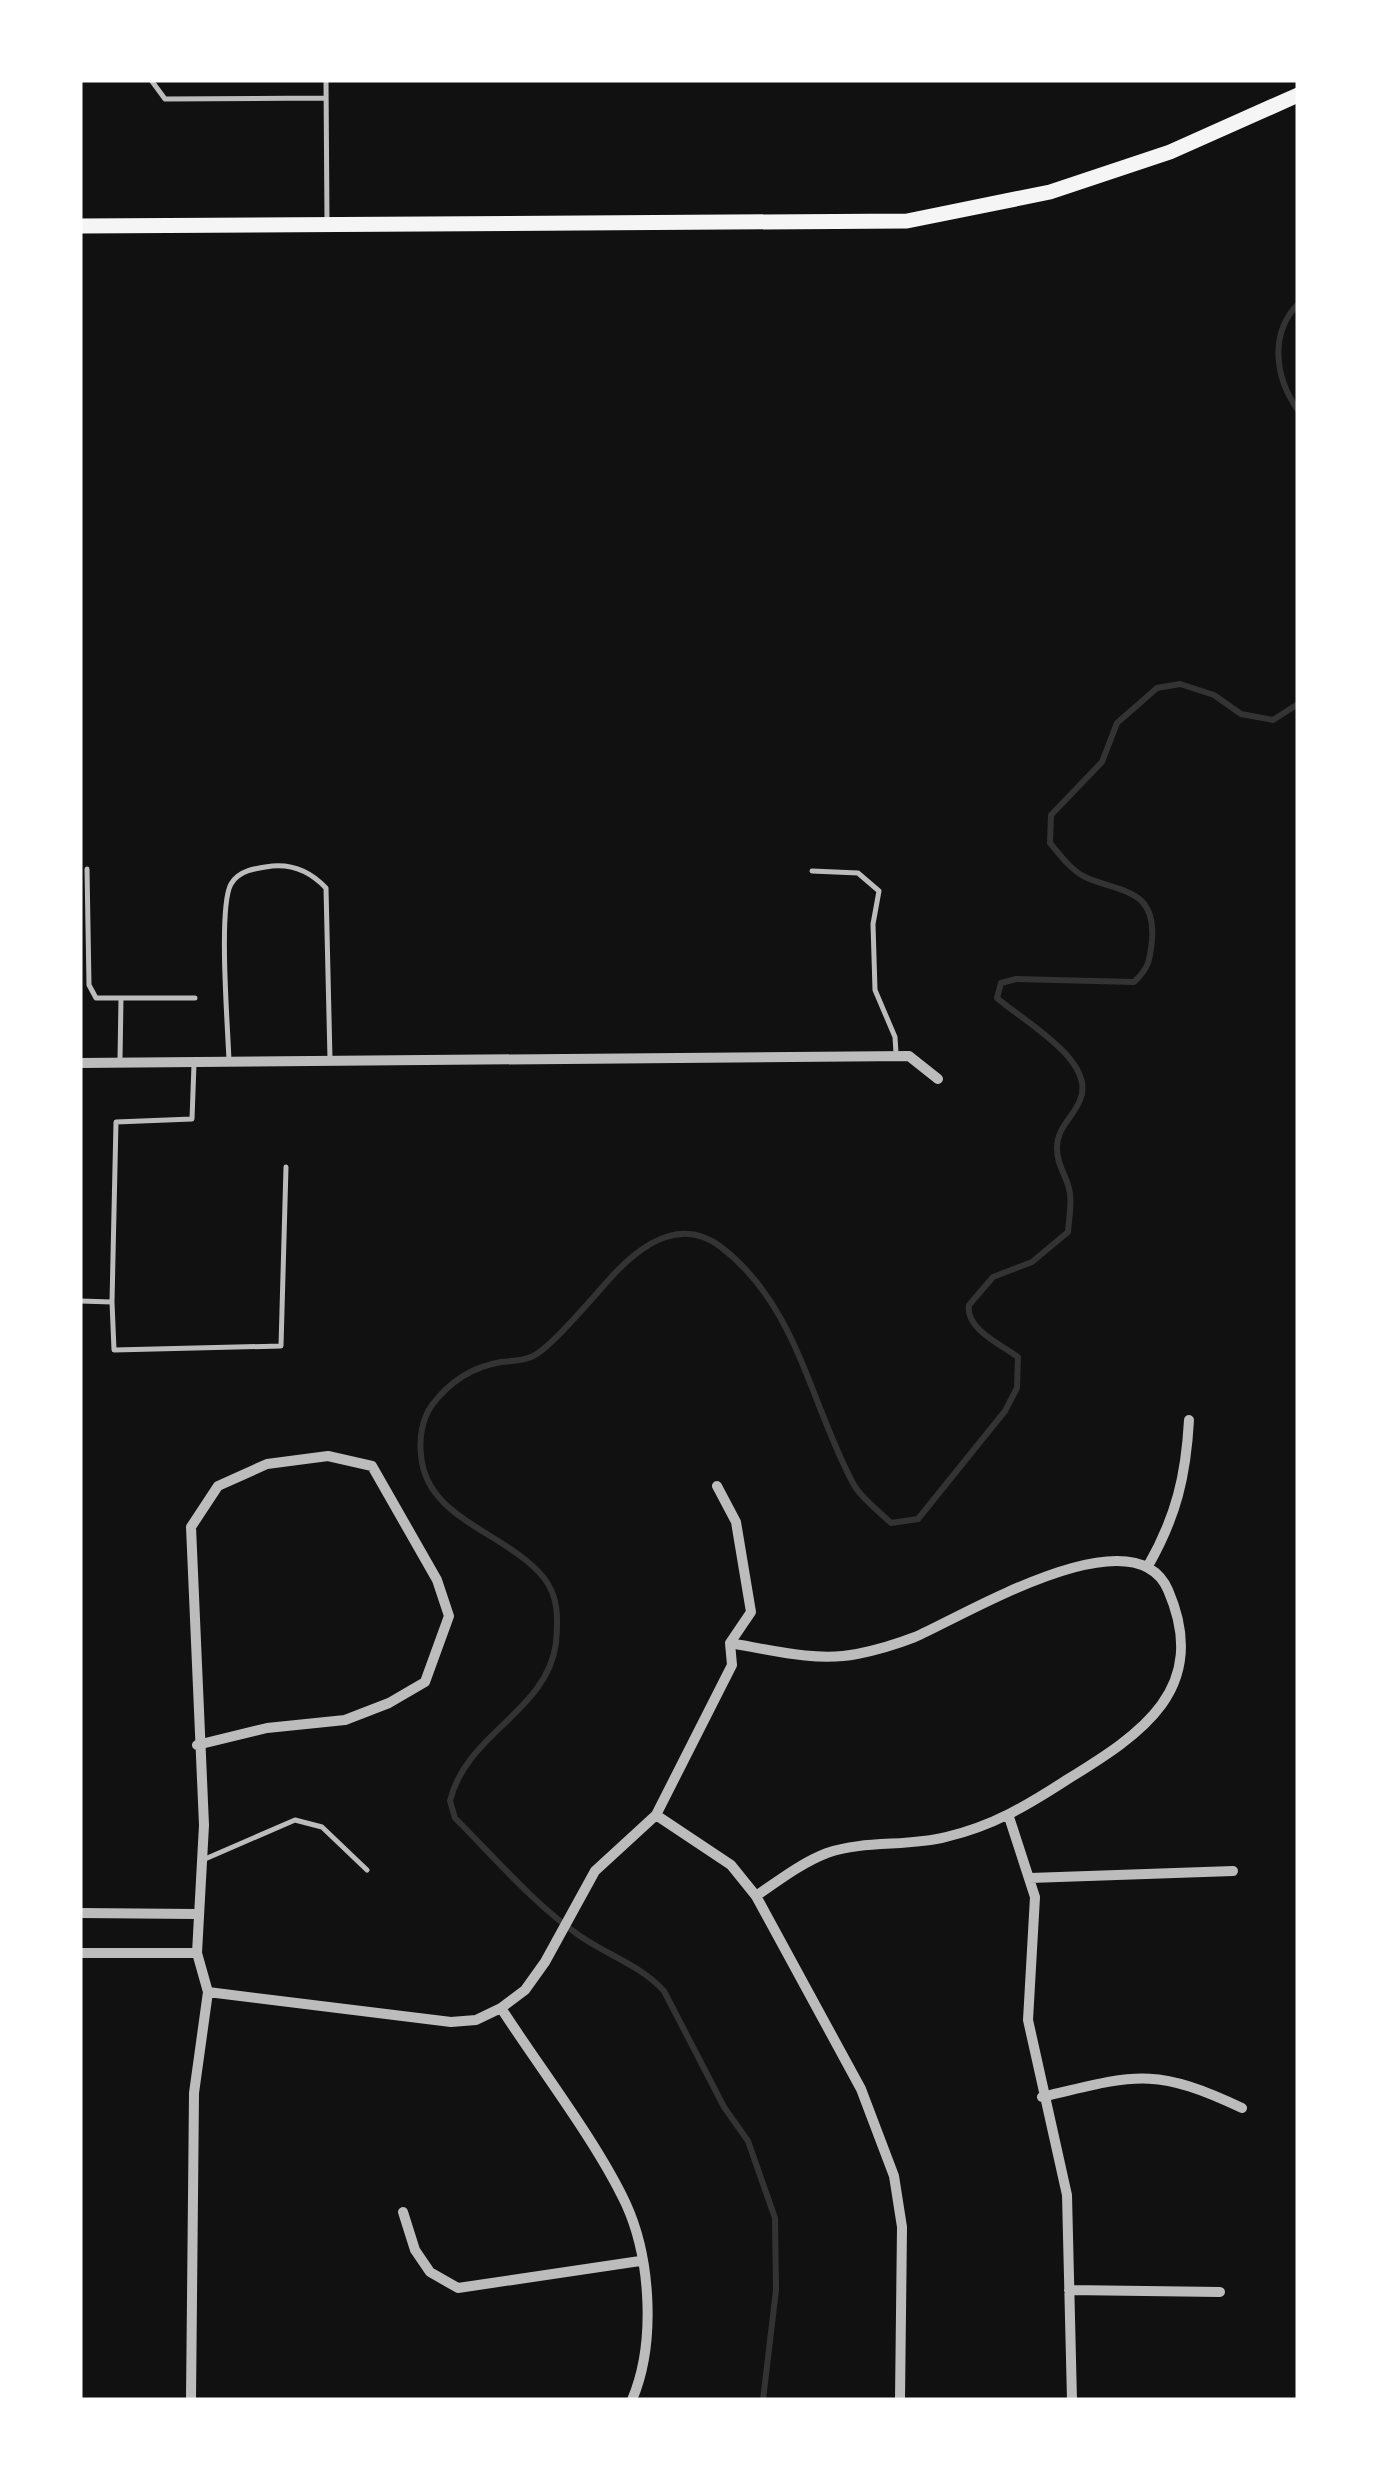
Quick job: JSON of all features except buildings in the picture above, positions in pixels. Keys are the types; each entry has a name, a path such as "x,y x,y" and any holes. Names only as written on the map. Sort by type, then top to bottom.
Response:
{"main road":[{"path":"80,226 907,220 1050,192 1170,152 1298,96"}],"street":[{"path":"80,1062 909,1056 938,1079"},
{"path":"1148,1566 1172,1524 1186,1471 1189,1420"},
{"path":"191,2400 194,2093 208,1992 196,1953 202,1860 198,1744 192,1527 218,1486 267,1464 328,1456 372,1466 437,1580 449,1616 425,1682 389,1703 345,1720 267,1728 198,1744"},
{"path":"208,1992 451,2022 476,2020 525,1990 595,1870 656,1815 732,1665 730,1644 751,1612 736,1522 718,1486"},
{"path":"730,1644 825,1656 858,1654 917,1636 985,1601 1055,1573 1091,1564 1148,1566 1164,1580 1180,1630 1176,1672 1160,1710 1120,1748 1009,1817 942,1839 828,1853 756,1896"},
{"path":"656,1815 731,1865 756,1896 860,2089 894,2176 904,2274 900,2400"},
{"path":"1009,1817 1034,1897 1028,2020 1066,2195 1072,2400"},
{"path":"1030,1878 1232,1870"},
{"path":"80,1913 196,1914"},
{"path":"80,1953 196,1953"},
{"path":"501,2008 624,2201 640,2261 646,2345 632,2400"},
{"path":"1042,2097 1121,2079 1164,2076 1242,2108"},
{"path":"402,2212 415,2250 430,2272 458,2288 640,2261"},
{"path":"1069,2290 1220,2292"}],"lane":[{"path":"150,80 165,99 326,98"},
{"path":"326,80 328,225"},
{"path":"229,1061 226,916 230,885 243,872 277,865 314,875 326,888 330,1060"},
{"path":"87,870 84,902 89,985 96,998 196,998"},
{"path":"812,871 858,873 879,891 873,924 875,990 896,1037 896,1057"},
{"path":"120,1062 121,998"},
{"path":"194,1062 192,1120 116,1122 114,1350 281,1346 286,1167"},
{"path":"80,1301 112,1302"},
{"path":"202,1860 295,1820 310,1821 367,1870"}],"waterway":[{"path":"1298,304 1283,329 1278,356 1284,384 1298,410"},
{"path":"763,2400 776,2290 775,2218 748,2141 724,2107 664,1991 645,1974 563,1923 455,1818 450,1801 472,1757 523,1705 550,1667 557,1617 555,1601 544,1578 437,1495 426,1477 421,1455 424,1422 439,1396 462,1376 481,1367 540,1352 616,1272 651,1243 664,1237 692,1234 721,1247 768,1298 800,1358 857,1490 891,1523 918,1519 1005,1411 1017,1388 1018,1357 979,1329 969,1314 969,1305 993,1277 1032,1262 1068,1232 1070,1196 1057,1148 1062,1128 1080,1100 1082,1085 1078,1071 1055,1043 997,998 1001,983 1016,979 1134,982 1146,968 1150,953 1152,923 1142,901 1071,867 1050,843 1051,815 1102,762 1117,723 1157,688 1180,684 1214,695 1241,714 1273,720 1298,704"}]}
